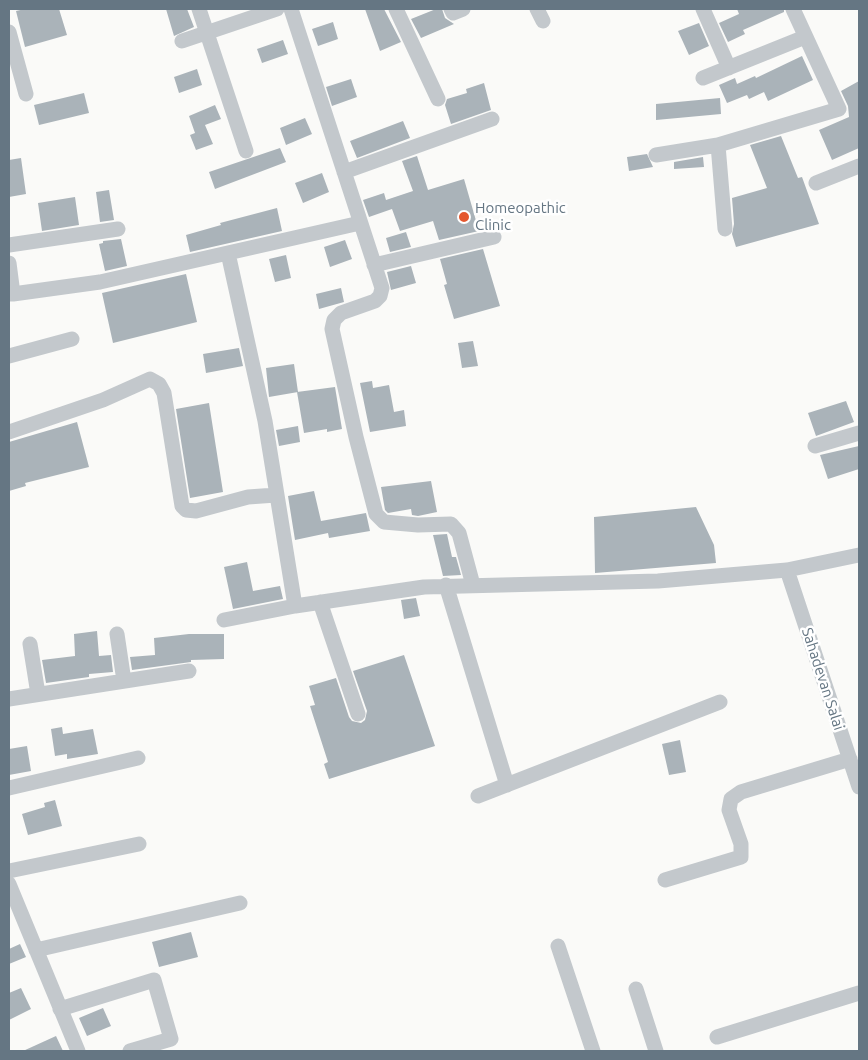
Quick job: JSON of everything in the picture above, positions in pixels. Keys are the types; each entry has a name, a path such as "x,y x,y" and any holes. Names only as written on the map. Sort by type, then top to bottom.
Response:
{"street":[{"path":"199,9 246,151"},
{"path":"182,41 277,9"},
{"path":"292,9 382,288 380,296 375,301 341,314 334,320 332,329 356,437 376,514 384,522 418,525 451,524 459,533 473,585"},
{"path":"396,9 438,99"},
{"path":"451,9 453,13 463,9"},
{"path":"703,9 729,68"},
{"path":"656,154 718,145 839,109 793,9"},
{"path":"9,32 26,94"},
{"path":"703,78 805,37"},
{"path":"344,172 492,119"},
{"path":"718,145 725,229"},
{"path":"816,183 859,166"},
{"path":"9,263 11,294 100,282 360,223"},
{"path":"9,245 118,229"},
{"path":"374,265 494,238"},
{"path":"228,253 265,421 295,606"},
{"path":"9,356 72,339"},
{"path":"9,432 103,400 150,379 156,381 164,393 182,506 186,510 196,511 248,497 276,494"},
{"path":"816,446 859,433"},
{"path":"224,620 320,602 446,585 658,582 787,570 859,554"},
{"name":"Sahadevan Salai","path":"787,570 859,787"},
{"path":"446,585 507,786"},
{"path":"320,602 358,714"},
{"path":"117,634 124,681"},
{"path":"30,644 38,694"},
{"path":"9,699 189,671"},
{"path":"478,796 720,702"},
{"path":"9,788 138,758"},
{"path":"665,880 741,857 740,844 729,810 732,799 741,792 850,758"},
{"path":"9,871 138,844"},
{"path":"9,884 78,1051"},
{"path":"36,950 240,903"},
{"path":"558,946 593,1051"},
{"path":"60,1009 154,980 171,1038 130,1051"},
{"path":"636,989 656,1051"},
{"path":"716,1037 859,993"}],"building":[{"path":"25,9 59,9 67,35 25,47 16,11"},
{"path":"166,9 187,9 194,27 174,36"},
{"path":"365,9 384,9 401,42 380,51"},
{"path":"436,9 442,9 445,18 454,24 421,38 411,19"},
{"path":"737,9 784,9 784,12 743,30 745,34 728,42 719,23 739,14"},
{"path":"333,22 338,39 318,46 312,29"},
{"path":"699,23 709,46 689,55 678,31"},
{"path":"283,40 288,54 262,63 257,49"},
{"path":"802,56 813,80 768,101 764,92 749,99 747,95 727,103 719,85 735,78 737,84 755,76 756,78"},
{"path":"197,69 202,85 179,93 174,77"},
{"path":"351,79 357,97 332,106 326,87"},
{"path":"859,81 859,148 832,160 819,130 849,117 848,106 841,91"},
{"path":"484,83 491,110 451,124 445,105 447,99 467,93 466,89"},
{"path":"84,93 89,113 39,125 34,105"},
{"path":"720,98 721,114 656,120 656,104"},
{"path":"215,105 221,119 205,125 213,144 196,150 190,135 195,133 189,116"},
{"path":"305,118 312,134 286,145 280,128"},
{"path":"403,121 410,138 357,158 350,141"},
{"path":"781,136 798,178 802,177 819,224 736,247 732,234 734,224 732,198 767,188 750,145"},
{"path":"280,148 286,162 215,189 209,172"},
{"path":"647,154 653,167 629,171 627,157"},
{"path":"417,156 428,190 464,179 479,231 439,240 433,221 400,231 392,209 369,217 363,200 384,193 386,200 413,191 402,161"},
{"path":"703,157 704,167 674,169 674,162"},
{"path":"21,158 26,194 9,197 9,160"},
{"path":"322,173 329,192 303,203 295,183"},
{"path":"109,190 114,220 100,222 96,192"},
{"path":"75,197 79,225 42,231 38,203"},
{"path":"277,208 282,231 190,252 186,235 221,225 220,223"},
{"path":"406,232 411,247 390,252 386,238"},
{"path":"121,239 127,266 105,271 99,244 103,243 103,241"},
{"path":"345,240 352,259 330,267 324,247"},
{"path":"483,249 500,306 454,319 444,285 447,284 440,259"},
{"path":"286,255 291,278 275,282 269,259"},
{"path":"411,266 416,283 391,290 387,272"},
{"path":"186,274 197,322 113,343 102,293"},
{"path":"341,288 344,302 319,309 316,294"},
{"path":"473,341 478,366 462,368 458,343"},
{"path":"239,348 243,366 206,373 203,354"},
{"path":"294,364 298,392 269,397 266,368"},
{"path":"372,381 373,388 389,385 394,412 404,410 406,426 370,432 360,383"},
{"path":"335,387 342,429 327,432 327,429 304,433 297,392"},
{"path":"846,401 854,422 816,436 808,413"},
{"path":"209,403 223,492 190,498 176,409"},
{"path":"77,422 89,467 25,483 26,486 9,491 9,442"},
{"path":"298,426 300,442 279,446 276,430"},
{"path":"859,446 859,469 828,479 820,455"},
{"path":"431,481 437,512 418,516 412,515 411,509 388,513 385,510 381,487"},
{"path":"314,491 321,521 366,513 370,531 329,538 328,533 295,540 288,496"},
{"path":"696,507 714,545 716,563 595,573 594,517"},
{"path":"447,534 452,557 456,557 461,575 443,576 433,535"},
{"path":"247,562 253,591 280,586 283,599 233,609 224,567"},
{"path":"416,598 420,616 404,619 401,600"},
{"path":"97,631 99,656 111,655 113,672 89,674 89,677 46,683 42,660 75,656 74,634"},
{"path":"189,634 224,634 224,659 191,660 191,662 132,670 130,657 155,655 154,638"},
{"path":"404,655 435,746 329,779 324,764 328,762 310,706 315,705 309,686 336,678 349,717 352,721 361,723 365,720 367,711 353,671"},
{"path":"62,727 63,734 93,729 98,754 67,759 67,754 55,756 51,729"},
{"path":"680,740 686,772 669,775 662,744"},
{"path":"27,746 31,771 9,775 9,749"},
{"path":"55,800 62,826 28,835 22,814 45,807 44,803"},
{"path":"191,932 198,957 159,967 152,942"},
{"path":"20,944 26,957 9,964 9,949"},
{"path":"21,988 31,1009 9,1020 9,993"},
{"path":"103,1008 111,1026 87,1036 79,1018"},
{"path":"56,1036 63,1051 23,1051"}],"place":[{"name":"Homeopathic Clinic","path":"464,217"}]}
